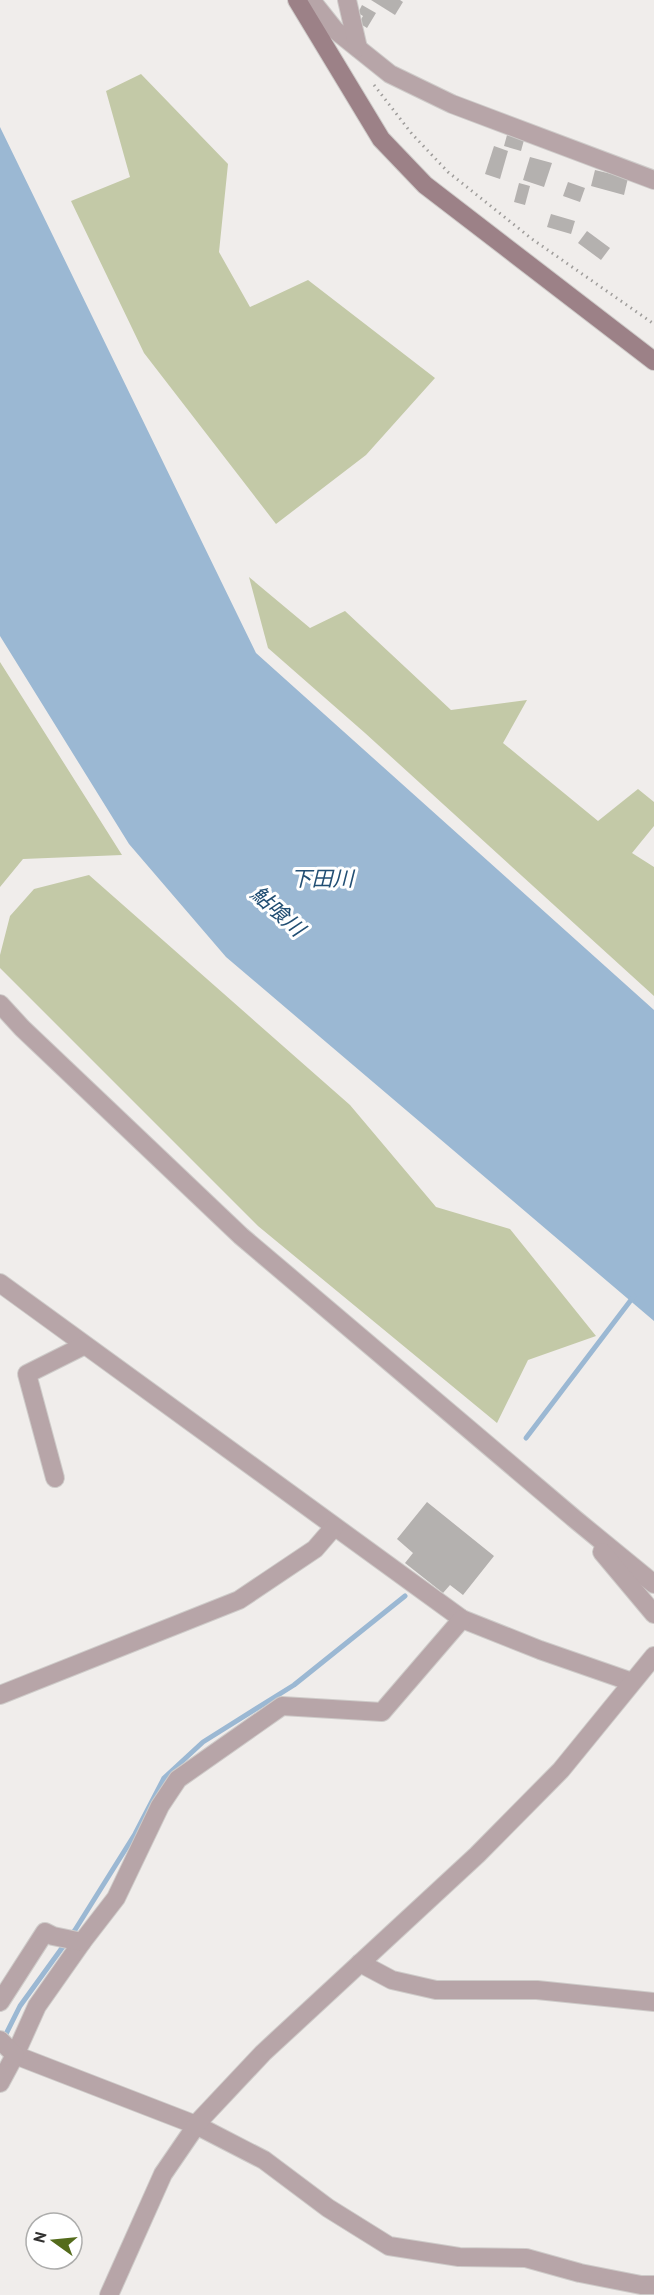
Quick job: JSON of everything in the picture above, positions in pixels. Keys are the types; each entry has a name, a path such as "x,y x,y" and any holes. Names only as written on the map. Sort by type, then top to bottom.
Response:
{"street":[{"path":"297,0 381,139 425,185 654,361"},
{"path":"311,0 335,30 390,74 452,104 654,180"},
{"path":"330,0 335,30"},
{"path":"347,0 358,48"},
{"path":"0,1004 30,1036 242,1236 654,1584"},
{"path":"0,1283 83,1346 462,1619 531,1647 632,1682"},
{"path":"55,1478 27,1374 83,1346"},
{"path":"576,1520 654,1614"},
{"path":"0,1695 239,1600 315,1549 334,1527"},
{"path":"0,2083 8,2048 79,1941 116,1898 160,1806 178,1779 282,1706 382,1712 462,1619"},
{"path":"109,2295 163,2174 196,2125 264,2053 477,1855 561,1770 654,1656"},
{"path":"0,2002 45,1932 53,1936 79,1941"},
{"path":"360,1963 392,1980 436,1990 537,1990 654,2002"},
{"path":"8,2048 196,2125 264,2160 328,2208 389,2246 459,2257 526,2258 580,2273 641,2285 654,2285"}],"path":[{"path":"374,85 412,134 447,172 532,239 654,324"}],"green space":[{"path":"141,74 228,164 219,252 250,307 308,280 435,378 366,455 276,524 144,353 71,201 130,177 106,91"},
{"path":"249,577 310,628 345,611 451,710 527,700 503,743 598,821 638,789 654,802 654,826 632,853 654,867 654,996 365,733 268,648"},
{"path":"0,662 122,855 23,859 0,887"},
{"path":"89,875 350,1105 436,1207 510,1229 596,1336 528,1360 497,1423 258,1226 0,968 0,955 10,916 34,889"}],"water":[{"name":"下田川","path":"0,127 256,653 654,1010 654,1321 226,957 129,844 0,636"}],"building":[{"path":"371,0 400,0 403,2 395,15"},
{"path":"362,5 376,13 367,28 359,23 363,16 358,13"},
{"path":"507,135 524,140 521,151 504,146"},
{"path":"494,146 508,151 500,179 485,174"},
{"path":"530,157 552,163 544,187 523,180"},
{"path":"595,170 628,178 624,195 591,186"},
{"path":"568,182 585,188 580,202 563,196"},
{"path":"519,183 530,186 525,205 514,202"},
{"path":"551,214 575,221 571,234 547,227"},
{"path":"587,231 610,248 601,260 578,243"},
{"path":"427,1502 494,1556 463,1595 450,1585 443,1593 405,1563 413,1553 397,1539"}],"waterway":[{"path":"526,1438 634,1296"},
{"path":"3,2040 20,2006 75,1930 135,1834 164,1778 203,1742 294,1685 405,1596"}],"water label":[{"name":"鮎喰川","path":"278,911"}]}
